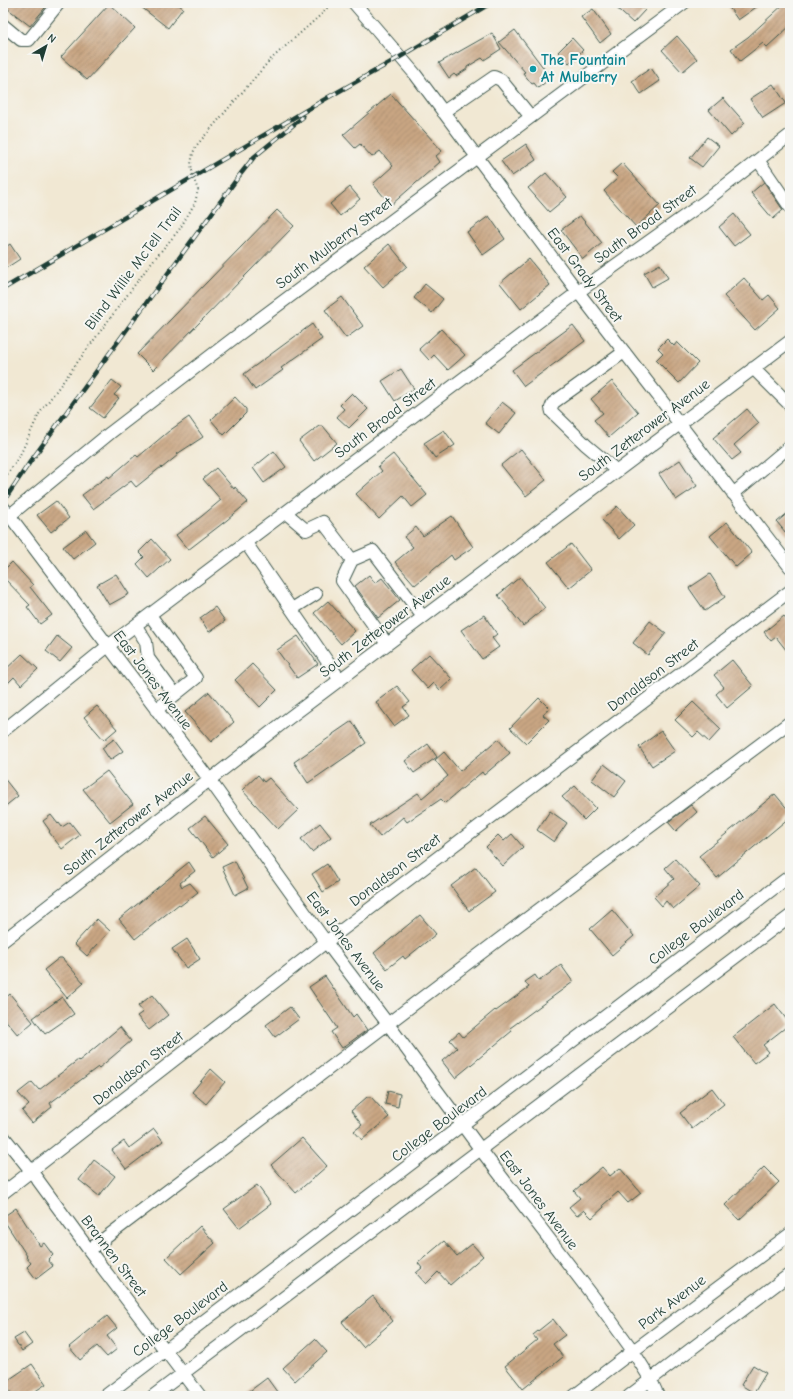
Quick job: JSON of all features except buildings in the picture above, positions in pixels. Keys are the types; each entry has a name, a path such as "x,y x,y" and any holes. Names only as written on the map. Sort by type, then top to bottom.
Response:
{"street":[{"path":"3,25 21,40 29,40 59,3"},
{"name":"East Grady Street","path":"354,3 415,74 578,292 790,567"},
{"name":"South Mulberry Street","path":"6,511 234,338 684,3"},
{"path":"443,112 494,77 501,80 531,117"},
{"name":"South Broad Street","path":"3,731 108,646 578,292 704,203 790,135"},
{"path":"758,160 790,207"},
{"name":"South Zetterower Avenue","path":"3,941 209,779 790,341"},
{"path":"617,471 586,445 552,412 551,408 553,403 624,352"},
{"path":"753,368 790,405"},
{"path":"733,494 790,446"},
{"name":"East Jones Avenue","path":"6,511 209,779 326,942 633,1351 651,1380 658,1396"},
{"path":"286,513 306,530 323,522 352,560"},
{"path":"246,542 340,680"},
{"path":"387,644 342,581 352,560 373,550 423,617"},
{"name":"Donaldson Street","path":"3,1193 32,1172 326,942 790,591"},
{"path":"292,609 316,594"},
{"path":"150,615 196,678 156,710"},
{"path":"136,626 146,642 148,658 175,695"},
{"path":"89,1250 497,941 790,722"},
{"name":"College Boulevard","path":"105,1396 463,1126 790,876"},
{"path":"153,1396 790,916"},
{"name":"Brannen Street","path":"3,1136 32,1172 200,1396"},
{"name":"Park Avenue","path":"574,1396 790,1234"},
{"path":"629,1396 790,1274"}],"path":[{"name":"Blind Willie McTell Trail","path":"3,481 21,453 39,414 151,263 179,230 195,203 198,190 193,177 191,164 196,146 270,60 324,12 331,3"}],"railway":[{"path":"3,289 491,3"},
{"path":"3,502 30,462 239,176 254,157 303,117"}],"place":[{"name":"The Fountain At Mulberry","path":"533,69"}]}
